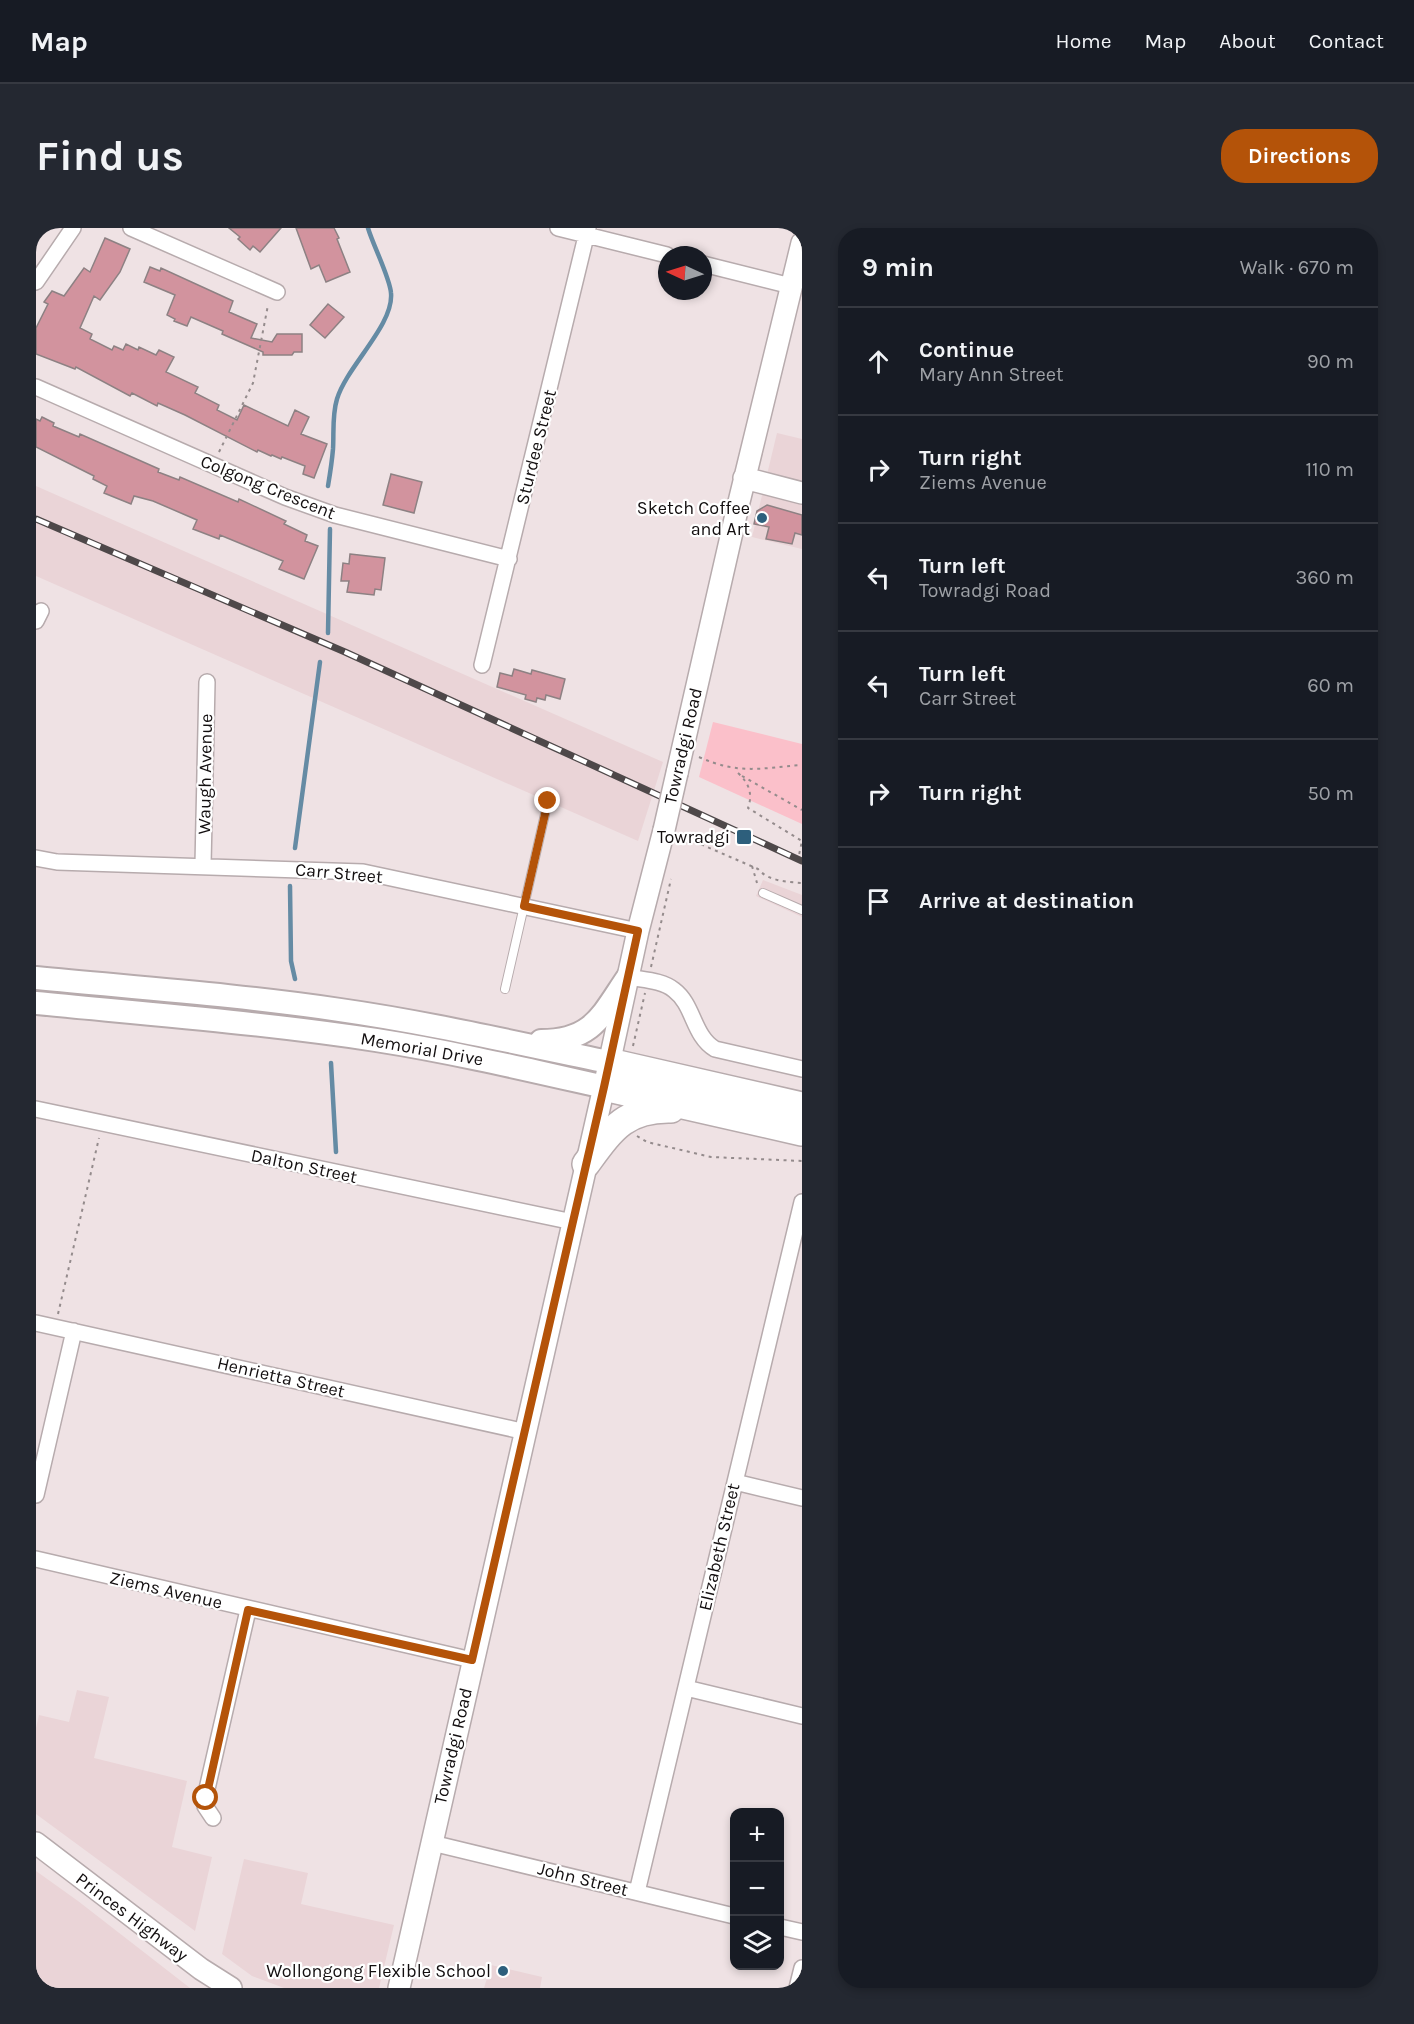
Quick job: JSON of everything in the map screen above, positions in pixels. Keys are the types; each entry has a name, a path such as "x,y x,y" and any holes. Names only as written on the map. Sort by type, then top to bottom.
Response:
{"highway":[{"name":"Memorial Drive","path":"607,1075 802,1106"},
{"name":"Memorial Drive","path":"607,1075 714,1112 802,1132"},
{"path":"586,1164 611,1130 636,1113 663,1109 714,1112"}],"main road":[{"name":"Towradgi Road","path":"399,1988 607,1075 638,979 638,931 668,836 676,773 744,478 802,243"},
{"path":"744,478 802,493"},
{"name":"Memorial Drive","path":"36,978 285,1002 377,1016 495,1038 607,1075"},
{"path":"495,1038 556,1041 576,1036 592,1026 638,979"},
{"name":"Memorial Drive","path":"36,1003 253,1024 377,1040 475,1058 607,1075"},
{"name":"Princes Highway","path":"36,1843 201,1969 231,1988"}],"street":[{"path":"36,282 73,228"},
{"path":"131,228 274,291"},
{"path":"558,228 588,232 658,252"},
{"name":"Sturdee Street","path":"482,665 588,232"},
{"path":"712,266 792,286"},
{"name":"Colgong Crescent","path":"36,387 285,497 335,515 509,559"},
{"name":"Waugh Avenue","path":"204,865 207,682"},
{"name":"Carr Street","path":"36,858 57,862 204,865 363,872 638,931"},
{"path":"638,979 675,990 684,1002 700,1034 709,1045 721,1050 802,1069"},
{"name":"Dalton Street","path":"36,1109 573,1222"},
{"name":"Elizabeth Street","path":"637,1892 802,1202"},
{"name":"Henrietta Street","path":"36,1323 526,1432"},
{"path":"36,1495 74,1331"},
{"path":"735,1482 802,1498"},
{"name":"Ziems Avenue","path":"36,1559 248,1610 472,1660"},
{"path":"213,1818 205,1806 207,1789 248,1610"},
{"path":"686,1688 802,1716"},
{"name":"John Street","path":"432,1843 730,1915"},
{"path":"784,1928 802,1932"},
{"path":"797,1988 802,1968"}],"lane":[{"path":"506,989 548,801"},
{"path":"763,893 802,910"}],"path":[{"path":"214,466 252,383 274,291"},
{"path":"697,756 738,773 802,810"},
{"path":"725,768 746,770 802,765"},
{"path":"738,773 751,792 748,808 802,841 799,855"},
{"path":"668,836 698,843 758,869 764,875 787,882 802,883"},
{"path":"636,1050 633,1047 638,979 673,869"},
{"path":"55,1327 103,1124"},
{"path":"634,1133 647,1142 711,1157 802,1161"}],"shaded area":[{"path":"777,433 802,439 802,549 752,537"},
{"path":"36,486 663,762 638,841 36,576"},
{"path":"713,722 802,744 802,824 699,777"},
{"path":"763,880 802,895 802,917 756,896"},
{"path":"77,1690 109,1697 94,1758 187,1781 172,1847 212,1857 195,1931 36,1814 36,1728 39,1715 69,1722"},
{"path":"244,1859 308,1873 301,1904 394,1925 379,1988 284,1988 252,1976 222,1954"},
{"path":"36,1871 78,1901 190,1988 36,1988"},
{"name":"Wollongong Flexible School","path":"491,1965 542,1977 540,1988 484,1988"}],"building":[{"path":"229,228 281,228 260,252 253,246 250,250"},
{"path":"296,228 334,228 350,272 326,282 319,265 311,269"},
{"path":"105,238 130,249 120,272 100,300 94,296 80,328 92,334 90,339 112,350 114,346 123,350 126,344 156,355 159,350 174,357 166,372 198,387 195,393 219,405 217,410 237,420 244,405 288,426 295,410 309,417 301,434 327,444 314,478 303,474 305,466 258,450 257,452 158,403 157,406 132,393 130,396 76,367 75,369 36,354 36,328 48,304 44,302 52,291 64,296 84,268 90,272"},
{"path":"150,267 160,271 161,268 233,301 229,312 257,324 251,338 272,342 277,334 302,334 302,352 294,352 292,355 263,355 263,352 191,317 187,326 174,321 175,319 167,315 175,295 144,282"},
{"path":"328,304 344,317 325,338 310,325"},
{"path":"42,417 54,423 53,426 79,437 80,434 159,469 158,472 179,480 180,477 238,502 239,499 286,521 284,524 307,535 305,541 318,546 304,579 279,569 283,561 220,535 219,539 193,529 197,520 153,501 134,496 131,504 104,493 107,486 93,479 94,476 36,447 36,419 40,421"},
{"path":"391,474 422,482 414,513 383,505"},
{"path":"767,505 802,515 802,535 795,533 792,544 766,539 769,527 754,524 757,511"},
{"path":"350,554 385,558 381,590 375,589 374,595 347,592 349,581 341,581 343,563 349,564"},
{"path":"514,669 531,674 532,670 565,679 560,699 546,695 545,700 537,698 536,702 525,699 526,695 497,687 500,673 512,676"}],"waterway":[{"path":"328,486 337,399 342,386 378,332 390,305 390,287 368,228"},
{"path":"328,633 330,529"},
{"path":"295,848 320,662"},
{"path":"290,886 291,961 295,979"},
{"path":"331,1063 336,1152"}],"railway":[{"path":"36,519 345,652 802,861"}],"place":[{"name":"Sketch Coffee and Art","path":"762,518"},
{"name":"Towradgi","path":"744,837"},
{"name":"Wollongong Flexible School","path":"503,1971"}],"route":[{"path":"206,1798 248,1610 472,1660 526,1432 638,931 524,906 548,801"}]}
